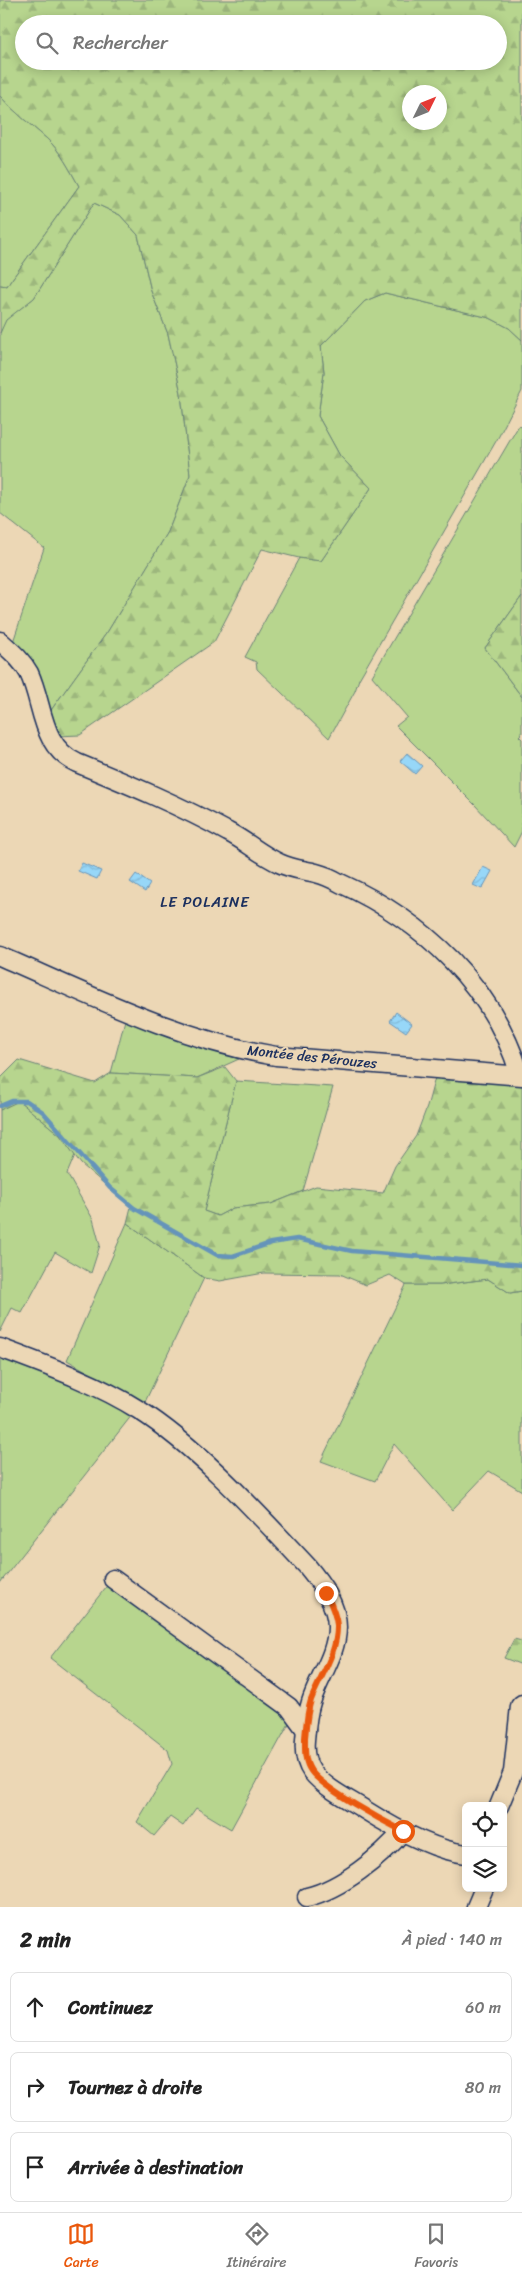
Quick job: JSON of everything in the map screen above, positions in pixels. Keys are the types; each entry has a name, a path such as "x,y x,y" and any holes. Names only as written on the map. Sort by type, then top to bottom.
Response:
{"street":[{"path":"0,641 26,668 39,702 46,731 63,755 76,763 204,819 284,866 319,874 342,883 392,911 432,940 451,957 476,985 514,1056 521,1076"},
{"name":"Montée des Pérouzes","path":"0,956 133,1013 203,1039 243,1051 276,1056 521,1076"},
{"path":"0,1348 85,1380 140,1411 170,1432 218,1475 307,1566 318,1580 333,1607 337,1626 334,1649 310,1702 304,1750 307,1762 317,1778 378,1818 446,1849 462,1853"},
{"path":"113,1579 289,1707 306,1730"},
{"path":"289,1707 310,1702"},
{"path":"502,1802 513,1772 520,1706 522,1704"},
{"path":"307,1897 332,1889 382,1852 403,1831"},
{"path":"476,1907 482,1892"}],"green space":[{"path":"0,0 522,0 522,340 509,328 490,318 385,293 365,301 321,346 324,372 318,416 340,456 371,488 321,561 262,549 214,642 80,735 57,736 49,713 108,631 168,532 190,475 181,393 168,334 151,291 138,235 120,215 94,203 34,298 6,320 0,333 0,285 7,286 79,186 64,160 51,143 16,113 0,96"},
{"path":"0,96 16,113 56,148 79,186 7,286 0,285"},
{"path":"94,203 120,215 138,235 151,291 168,334 181,393 190,475 168,532 108,631 49,713 13,642 44,548 0,513 0,333 5,320 34,298"},
{"path":"385,293 490,318 509,328 522,340 522,391 499,436 359,679 355,691 329,738 257,669 256,662 245,657 299,558 321,561 371,488 340,456 318,416 324,372 321,346 365,301"},
{"path":"519,425 522,426 522,596 485,648 522,697 522,733 519,736 522,739 522,831 514,847 396,726 407,717 372,676"},
{"path":"522,596 522,697 485,648"},
{"path":"125,1020 169,1037 239,1059 197,1078 111,1073"},
{"path":"19,1060 95,1083 111,1073 197,1078 225,1067 236,1081 204,1211 218,1216 233,1208 271,1204 316,1186 383,1193 395,1166 416,1136 427,1107 436,1074 522,1082 522,1291 510,1293 488,1279 440,1285 406,1285 390,1275 366,1285 340,1274 264,1273 220,1281 204,1278 127,1223 131,1207 81,1164 60,1135 19,1101 0,1110 0,1079"},
{"path":"236,1081 333,1087 303,1191 271,1204 233,1208 218,1216 204,1211"},
{"path":"18,1100 60,1135 75,1155 67,1174 93,1219 100,1245 91,1273 55,1252 22,1313 12,1308 0,1332 0,1110"},
{"path":"127,1223 204,1278 144,1404 67,1360"},
{"path":"488,1279 510,1293 522,1291 522,1491 489,1471 452,1510 394,1444 375,1481 321,1461 406,1285 440,1285"},
{"path":"0,1354 80,1383 132,1415 0,1583"},
{"path":"110,1582 292,1718 231,1829 196,1808 183,1826 170,1817 154,1836 137,1822 172,1764 168,1750 50,1658"},
{"path":"514,1639 522,1641 522,1665 504,1658"}],"water":[{"path":"407,753 422,766 415,774 400,761"},
{"path":"82,863 101,871 97,879 78,871"},
{"path":"483,867 492,871 482,889 473,885"},
{"path":"136,874 150,884 145,892 130,882"},
{"path":"396,1012 412,1024 406,1032 390,1021"}],"waterway":[{"path":"0,1106 12,1101 27,1101 43,1112 110,1188 134,1208 217,1255 233,1256 271,1243 297,1239 352,1251 522,1265"}],"district":[{"name":"LE POLAINE","path":"205,902"}],"route":[{"path":"326,1593 335,1614 337,1626 336,1639 334,1649 310,1702 304,1750 307,1762 311,1771 325,1784 378,1818 403,1831"}]}
